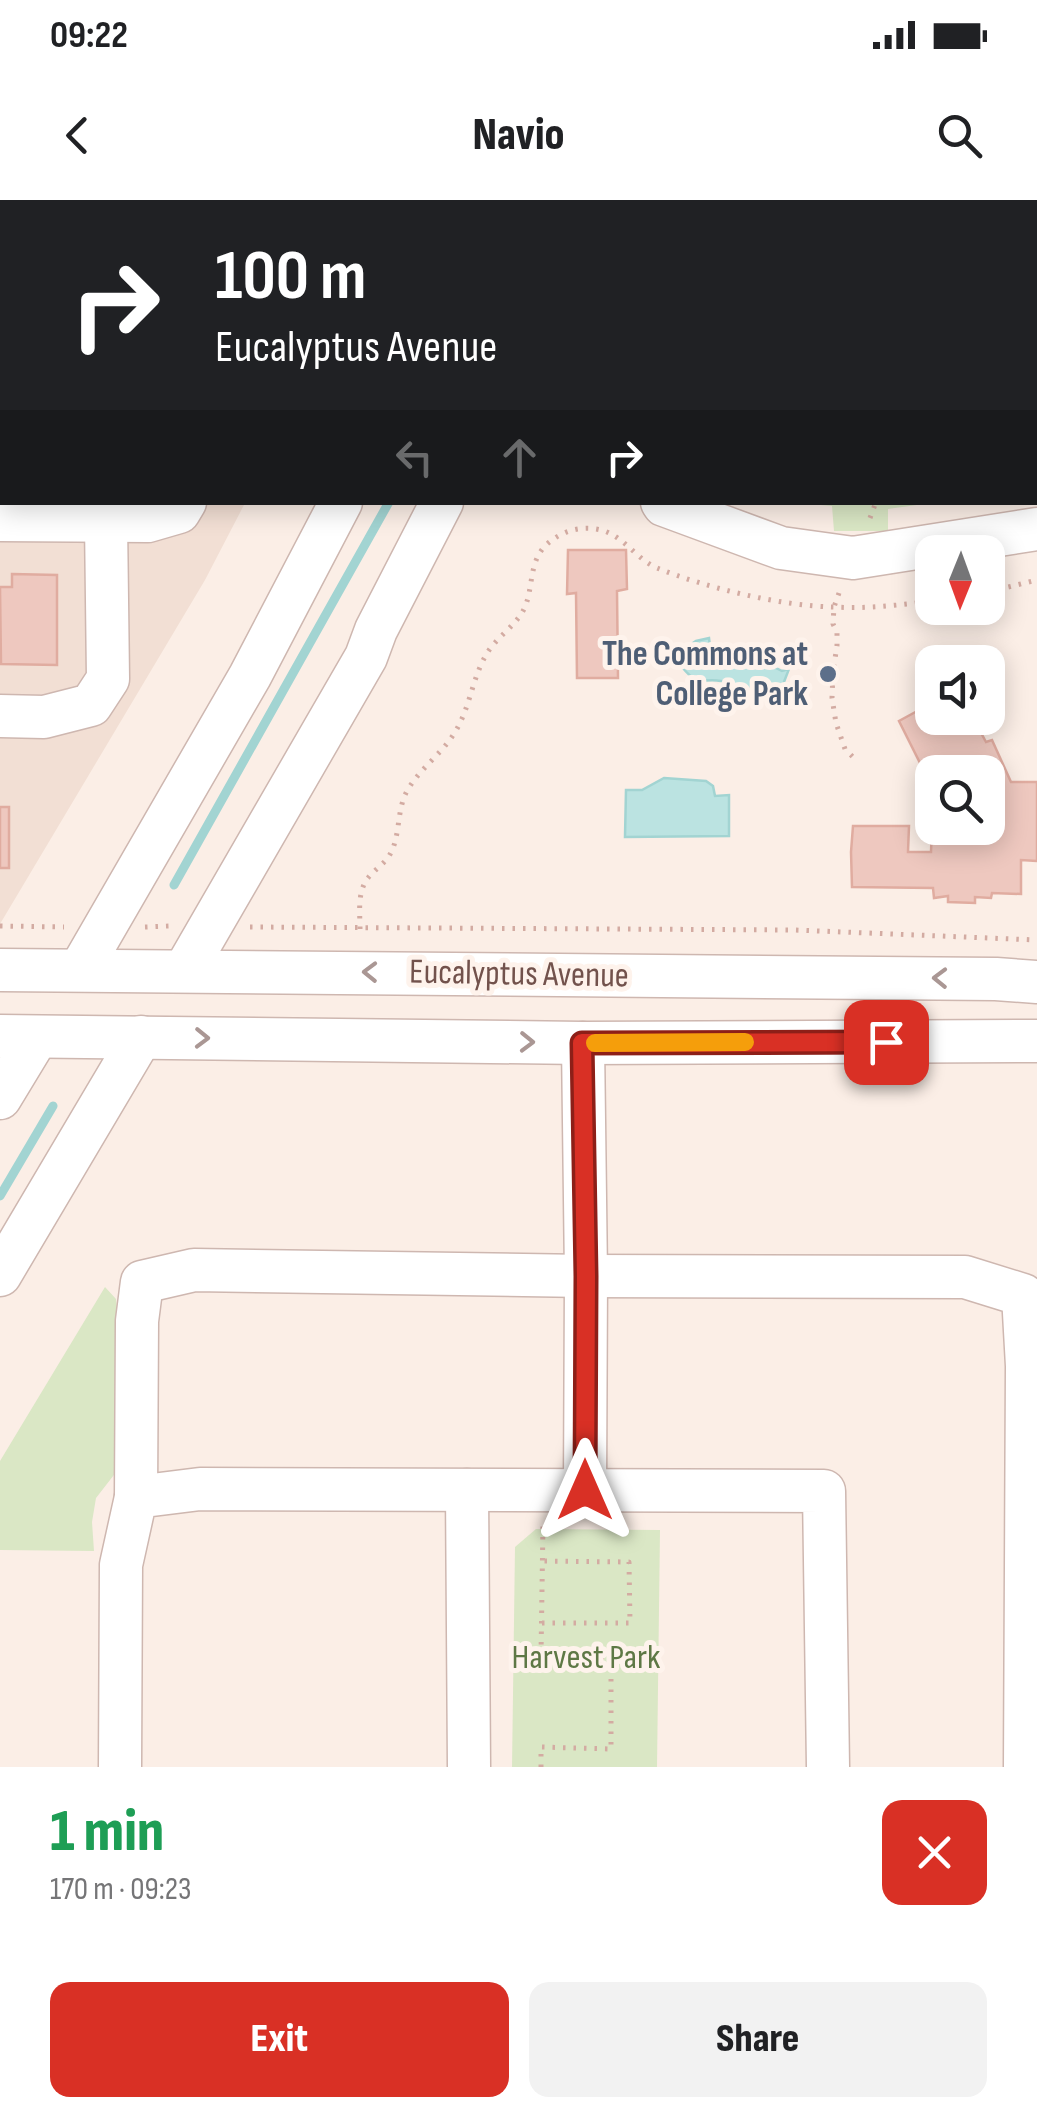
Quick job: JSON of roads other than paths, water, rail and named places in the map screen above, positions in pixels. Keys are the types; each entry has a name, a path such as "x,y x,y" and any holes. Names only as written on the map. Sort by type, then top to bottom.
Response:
{"street":[{"path":"80,970 250,676 339,505"},
{"path":"184,970 366,657 440,505"},
{"path":"664,505 781,548 853,558 1037,528"},
{"path":"0,520 148,521 182,507"},
{"path":"0,716 44,716 91,705 108,679 106,521"},
{"name":"Eucalyptus Avenue","path":"0,970 1037,982"},
{"path":"0,1098 18,1037"},
{"name":"Eucalyptus Avenue","path":"18,1037 582,1043 1037,1042"},
{"path":"0,1275 141,1038"},
{"path":"582,1043 585,1490"},
{"path":"120,1767 121,1564 136,1498 137,1321 142,1282 194,1270 965,1277 1023,1295 1028,1366 1025,1767"},
{"path":"136,1498 200,1488 824,1491 828,1767"},
{"path":"468,1490 469,1767"}],"water":[{"path":"709,638 710,647 727,660 756,658 782,671 789,669 782,687 768,685 749,702 725,682 693,678 682,667 684,649"},
{"path":"664,778 706,781 713,786 715,796 729,795 729,836 625,837 626,790 642,790"}],"waterway":[{"path":"174,885 387,505"},
{"path":"0,1196 53,1106"}],"place":[{"name":"The Commons at College Park","path":"828,674"}],"park label":[{"name":"Harvest Park","path":"586,1657"}]}
